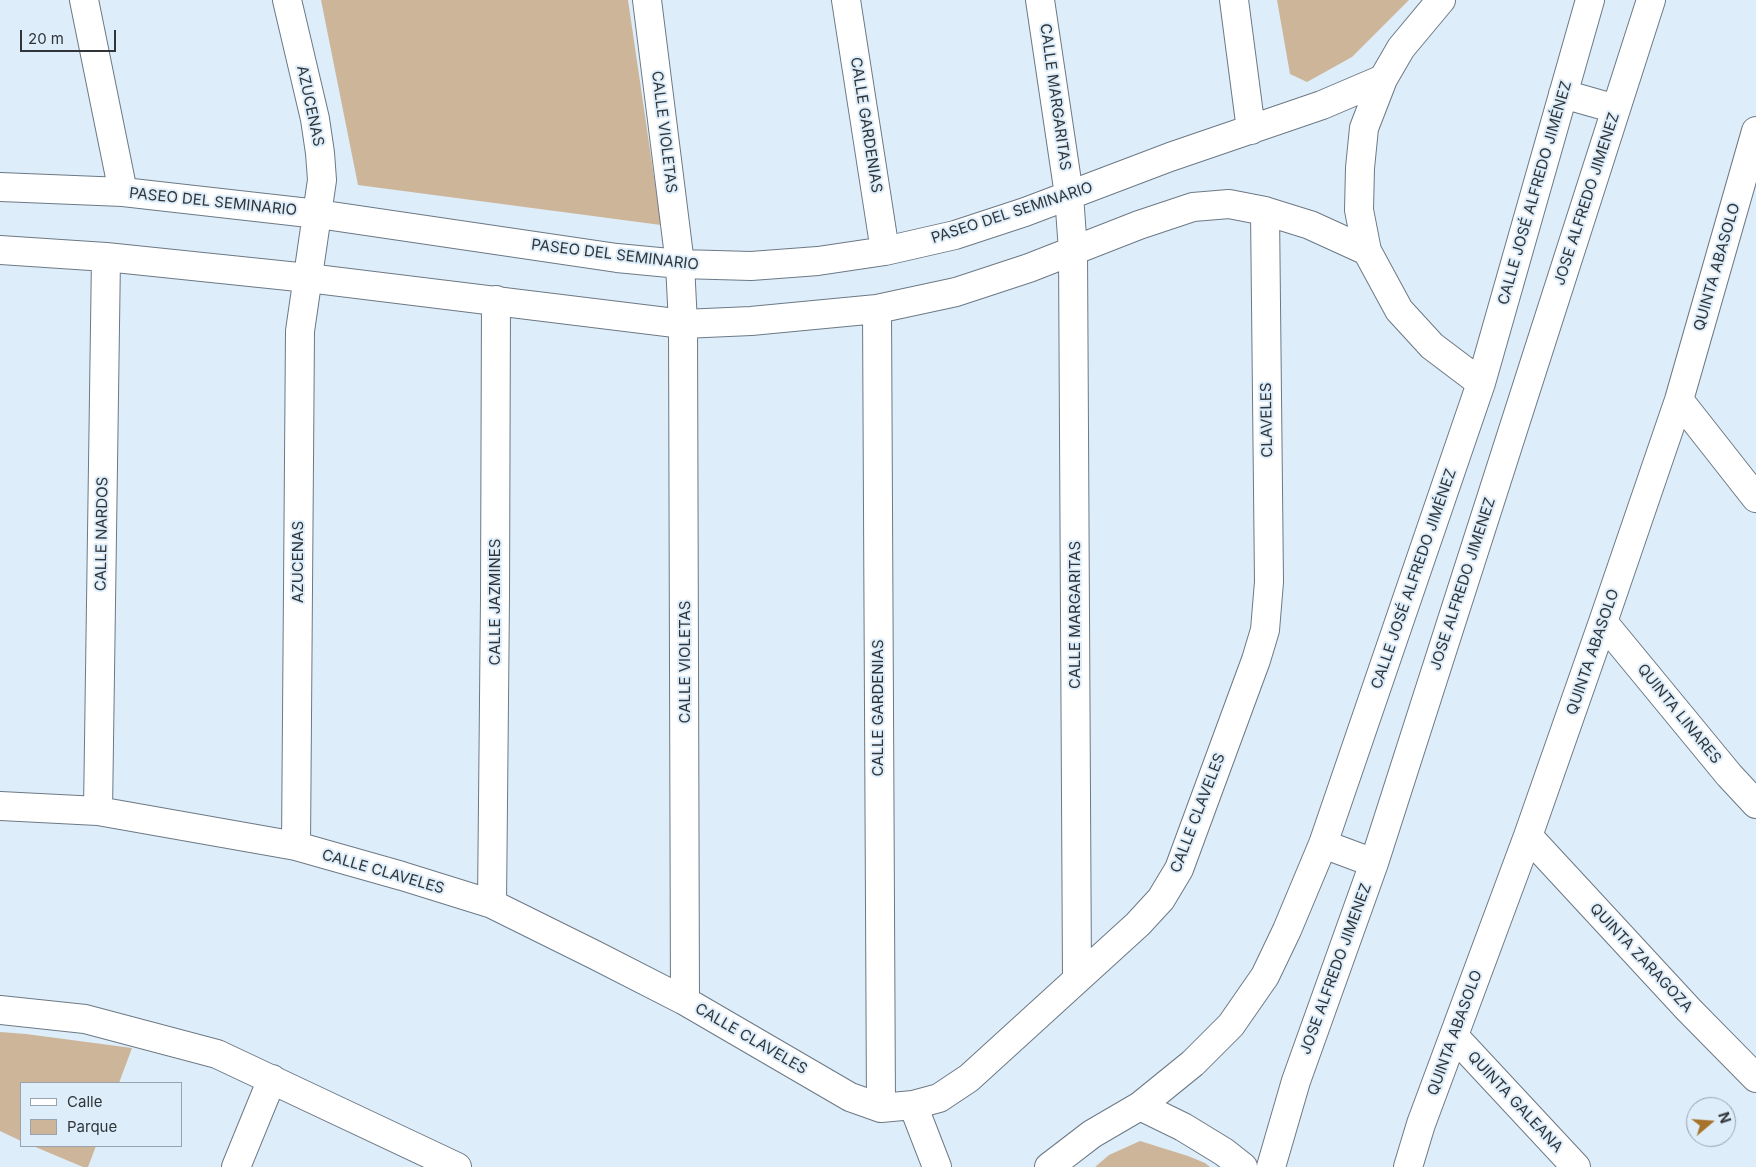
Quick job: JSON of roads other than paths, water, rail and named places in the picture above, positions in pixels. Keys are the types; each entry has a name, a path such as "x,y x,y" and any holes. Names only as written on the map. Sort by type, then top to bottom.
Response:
{"street":[{"path":"84,0 123,192"},
{"name":"AZUCENAS","path":"287,0 315,120 322,180 300,331 296,846"},
{"name":"CALLE VIOLETAS","path":"647,0 680,264 683,324 686,748 685,1001"},
{"name":"CALLE GARDENIAS","path":"846,0 885,251"},
{"name":"CALLE MARGARITAS","path":"1040,0 1069,195 1073,251 1077,979"},
{"path":"1234,0 1251,130"},
{"path":"1441,0 1401,48 1383,79 1364,128 1360,168 1359,210 1367,251 1399,310 1432,346 1482,383"},
{"name":"CALLE JOSÉ ALFREDO JIMÉNEZ","path":"1049,1167 1092,1134 1140,1106 1193,1063 1231,1026 1265,976 1287,930 1323,844 1482,383 1590,0"},
{"name":"JOSE ALFREDO JIMENEZ","path":"1271,1167 1296,1081 1374,864 1651,0"},
{"name":"PASEO DEL SEMINARIO","path":"0,187 123,192 318,214 617,258 680,264 751,266 818,261 885,251 955,235 1025,212 1170,157 1322,105 1383,79"},
{"path":"1563,94 1616,109"},
{"name":"QUINTA ABASOLO","path":"1408,1167 1421,1124 1528,836 1604,622 1679,400 1754,149"},
{"path":"0,250 106,257 308,278 683,324 750,321 877,309 956,292 1029,268 1140,225 1193,207 1229,204 1265,210 1310,225 1367,251"},
{"name":"CLAVELES","path":"1265,210 1269,582 1265,630"},
{"name":"CALLE NARDOS","path":"98,811 106,257"},
{"name":"CALLE JAZMINES","path":"492,904 496,300"},
{"name":"CALLE GARDENIAS","path":"877,309 881,1108"},
{"path":"1679,400 1756,498"},
{"name":"QUINTA LINARES","path":"1604,622 1756,804"},
{"name":"CALLE CLAVELES","path":"0,806 98,811 296,846 492,904 685,1001 850,1097 881,1108 913,1105 939,1098 969,1078 1138,924 1161,899 1179,869 1265,630"},
{"name":"QUINTA ZARAGOZA","path":"1528,836 1689,1010 1756,1078"},
{"path":"1323,844 1374,864"},
{"path":"0,1010 85,1019 217,1054 444,1164"},
{"name":"QUINTA GALEANA","path":"1454,1036 1576,1167"},
{"path":"236,1167 272,1079"},
{"path":"913,1105 937,1167"},
{"path":"1140,1106 1191,1132 1224,1152 1243,1167"}]}
